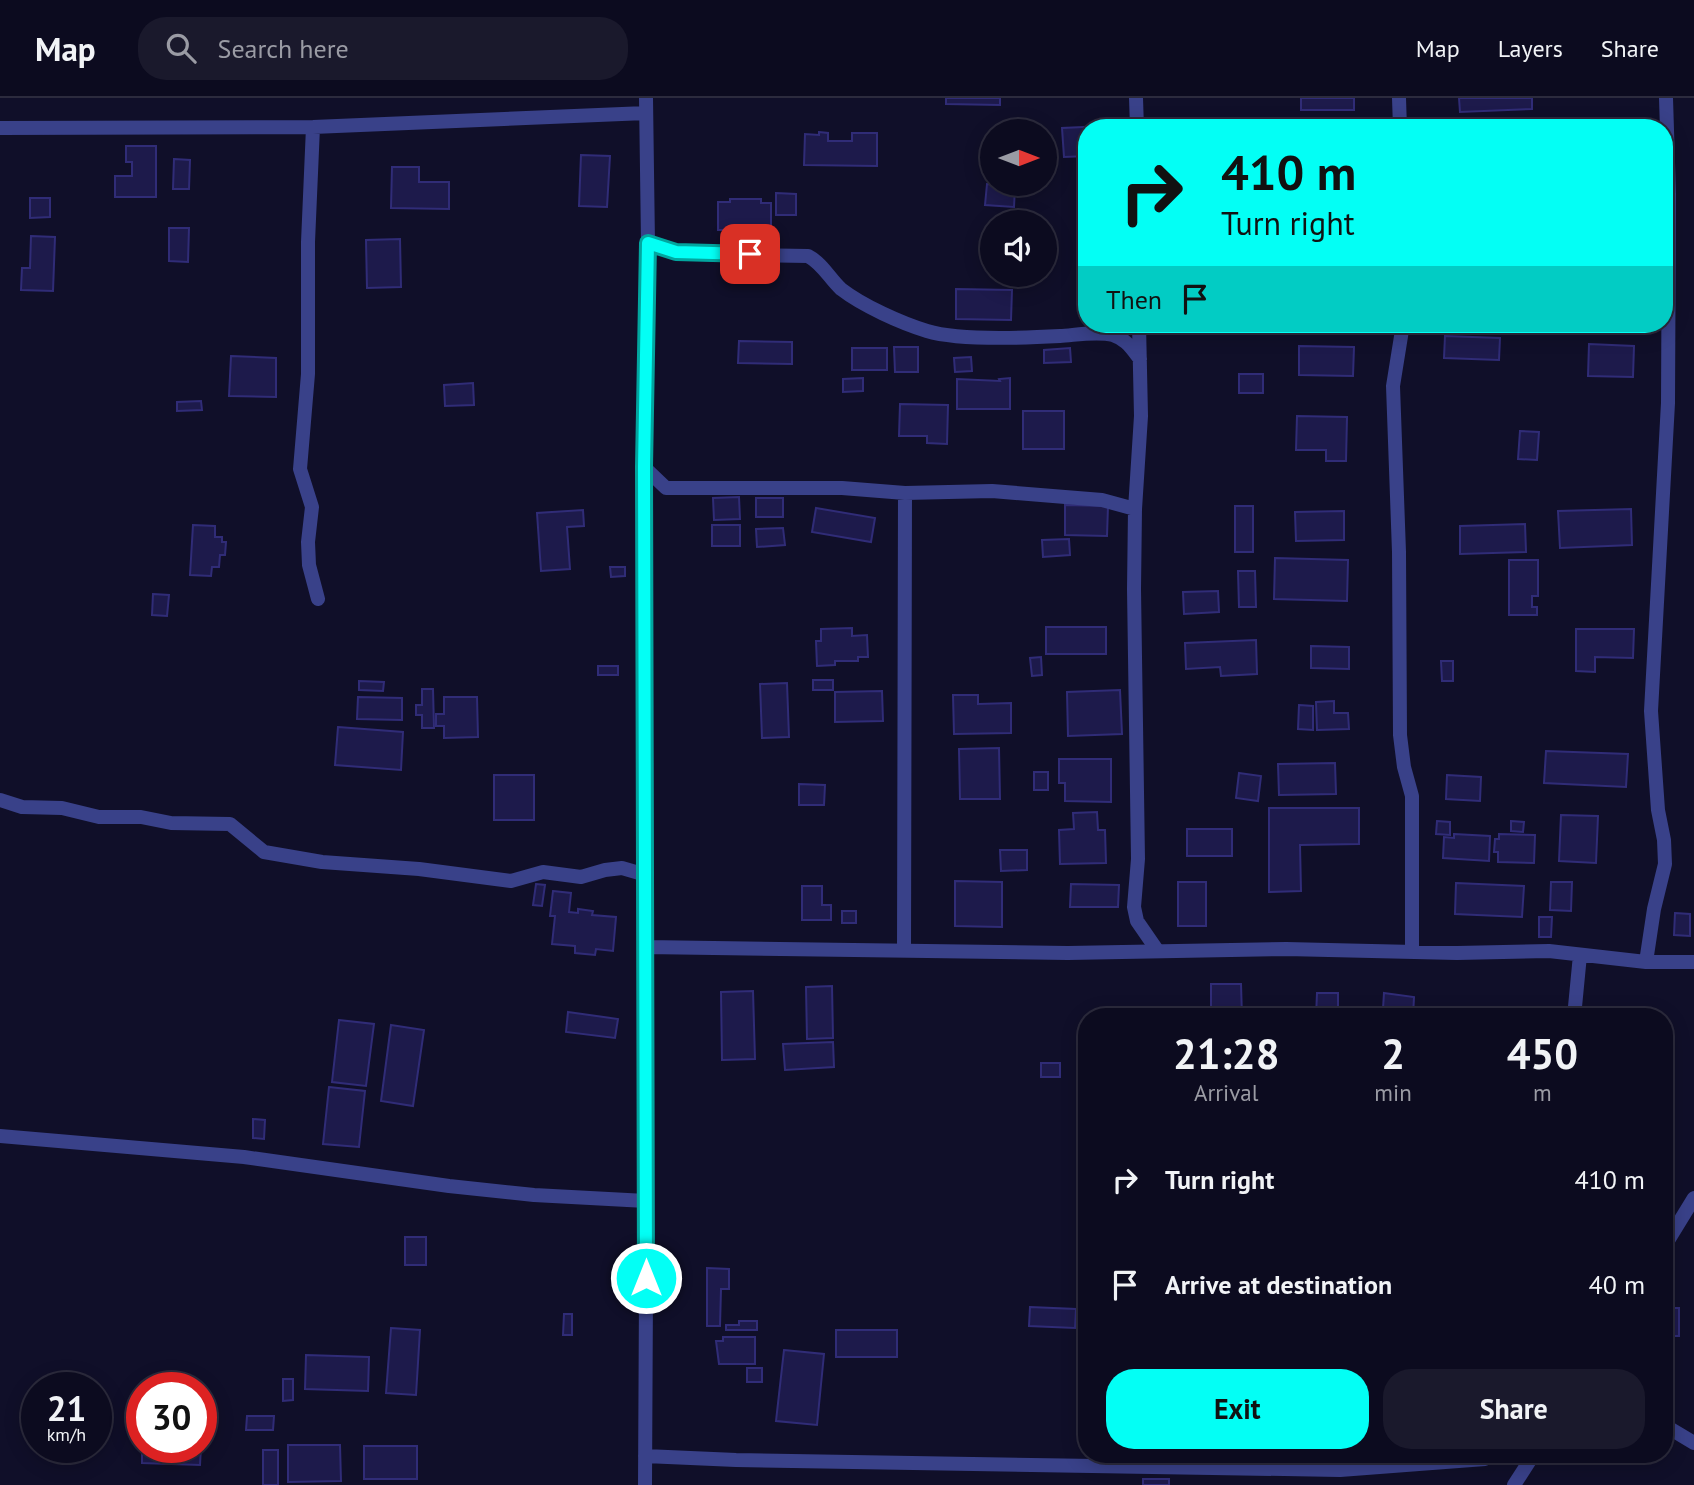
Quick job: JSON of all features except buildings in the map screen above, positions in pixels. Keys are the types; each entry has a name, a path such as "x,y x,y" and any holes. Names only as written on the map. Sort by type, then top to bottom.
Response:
{"street":[{"path":"645,1485 644,467 648,243 646,98"},
{"path":"1136,98 1137,119"},
{"path":"1399,98 1400,119"},
{"path":"1666,98 1667,119"},
{"path":"0,128 313,127 646,113"},
{"path":"313,127 308,242 308,374 300,469 312,507 309,565 318,599"},
{"path":"648,243 676,252 699,254 808,256 822,265 840,288 857,299 901,321 929,331 948,335 1022,337 1112,335 1126,342 1140,359"},
{"path":"1139,333 1141,416 1135,509 1138,859 1134,907 1138,921 1157,950"},
{"path":"1402,333 1393,386 1399,552 1400,735 1404,767 1412,796 1412,952"},
{"path":"1647,962 1654,909 1665,864 1651,711 1668,403 1668,333"},
{"path":"644,467 666,488 842,488 905,493 992,491 1102,500 1135,509"},
{"path":"904,949 905,493"},
{"path":"0,800 22,807 62,808 99,817 141,817 171,823 230,824 264,852 322,862 419,869 511,881 543,872 581,877 605,870 622,869 646,875"},
{"path":"646,947 1068,953 1286,949 1549,951 1647,962 1694,962"},
{"path":"1575,1008 1580,955"},
{"path":"0,1136 258,1158 449,1186 646,1201"},
{"path":"1673,1232 1694,1198"},
{"path":"1673,1430 1694,1443"},
{"path":"645,1456 736,1460 1340,1469 1427,1463"},
{"path":"1514,1485 1528,1463"}],"route":[{"path":"646,1278 644,467 648,243 676,252 750,254"}]}
